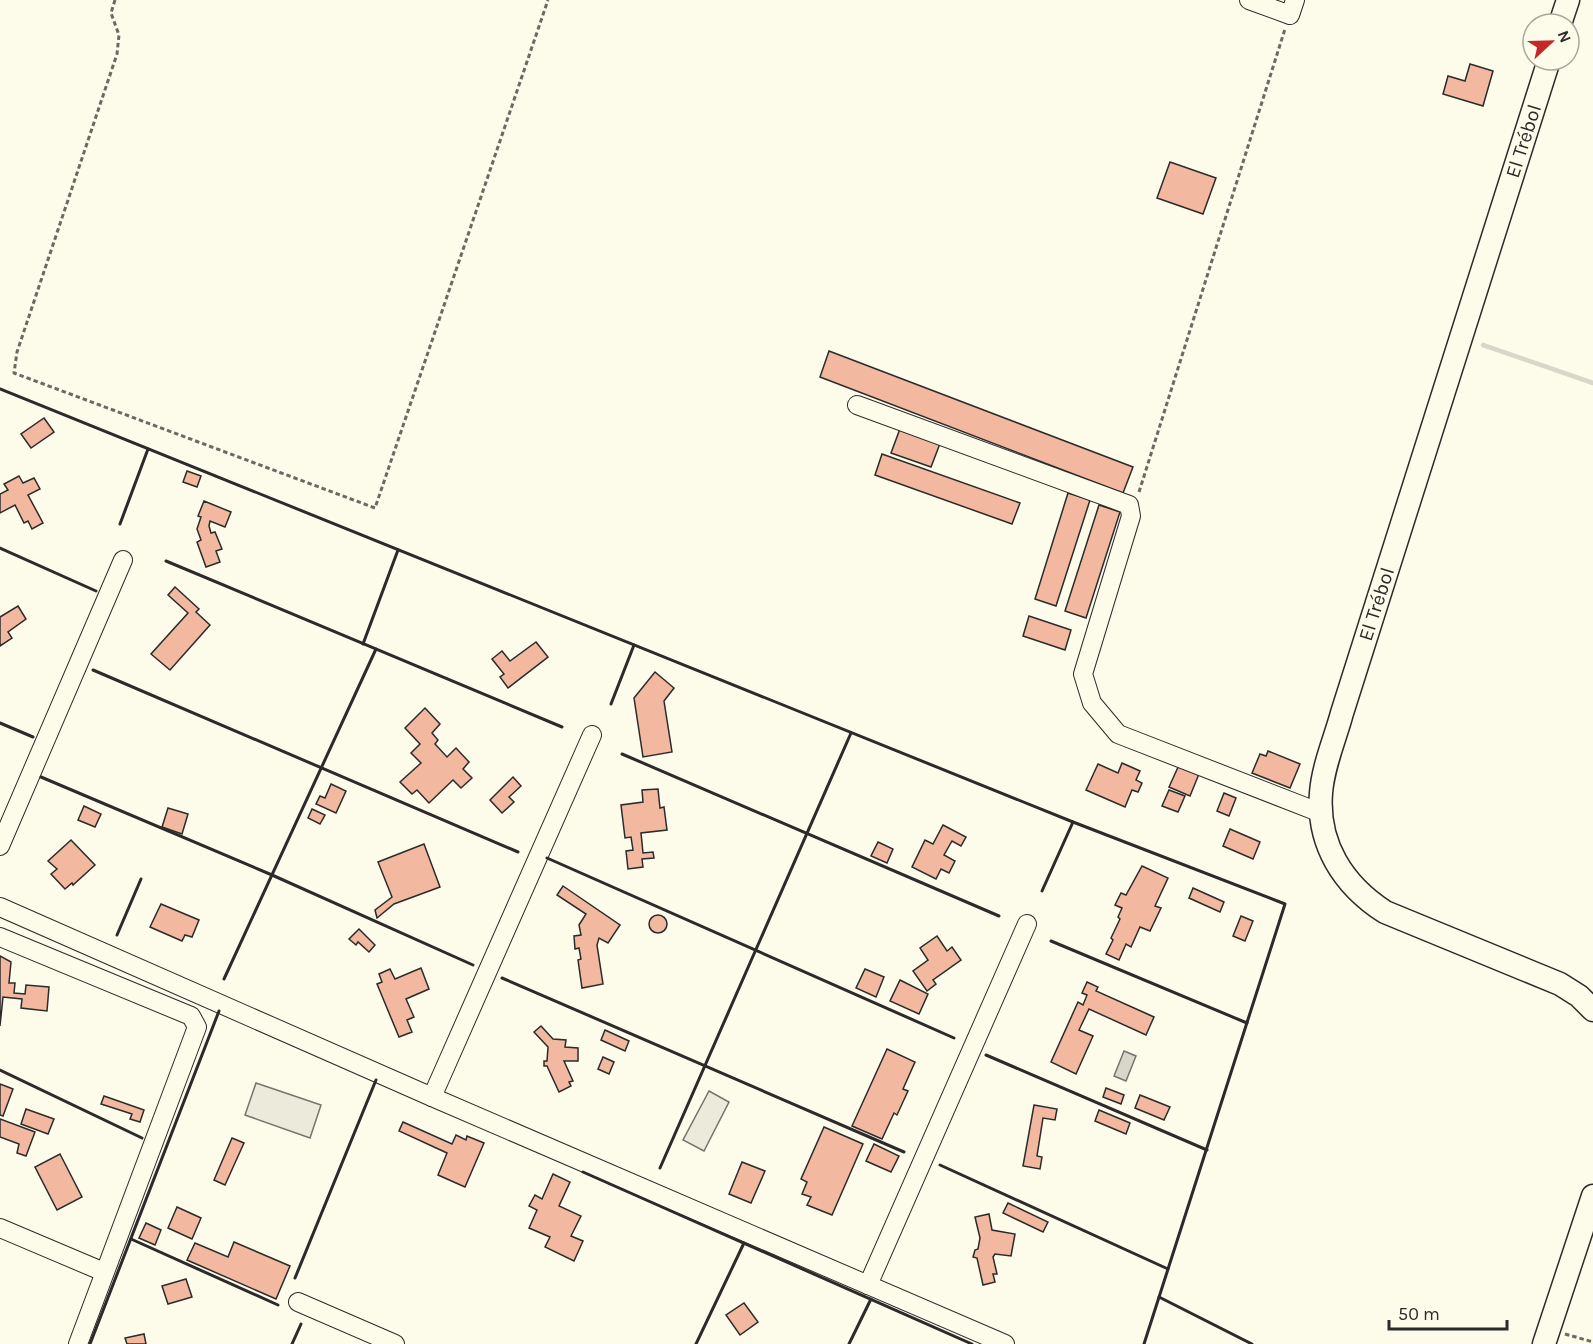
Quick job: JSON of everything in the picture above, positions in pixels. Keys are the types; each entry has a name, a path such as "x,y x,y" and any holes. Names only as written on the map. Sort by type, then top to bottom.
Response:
{"main road":[{"name":"El Trébol","path":"1545,72 1342,713 1321,791 1321,813 1326,840 1337,865 1346,879 1371,903 1385,912 1560,984 1579,996 1593,1010"},
{"path":"1546,1337 1593,1196"}],"street":[{"path":"1250,0 1292,8"},
{"path":"857,405 1129,505 1131,516 1083,674 1092,703 1118,734 1321,813"},
{"path":"0,846 123,560"},
{"path":"432,1097 592,735"},
{"path":"0,907 432,1097 1005,1344"},
{"path":"868,1285 1027,924"},
{"path":"0,937 191,1016 196,1023 197,1030 78,1344"},
{"path":"0,1227 104,1272"},
{"path":"298,1302 395,1344"}],"path":[{"path":"115,0 111,13 119,35 117,54 17,352 14,373 375,508 548,0"},
{"path":"1131,516 1292,8"},
{"path":"1546,1337 1593,1342"}],"shaded area":[{"path":"1124,1051 1136,1056 1126,1081 1114,1076"},
{"path":"256,1083 321,1105 310,1138 245,1115"},
{"path":"709,1091 729,1102 704,1151 683,1140"}],"building":[{"path":"1470,64 1493,71 1483,106 1443,94 1448,76 1465,81"},
{"path":"1170,162 1216,178 1203,214 1157,198"},
{"path":"829,351 1133,467 1123,493 820,377"},
{"path":"44,418 54,432 31,448 21,434"},
{"path":"901,426 941,441 931,467 891,453"},
{"path":"882,454 1020,503 1012,524 875,475"},
{"path":"187,471 201,476 197,487 183,482"},
{"path":"19,476 23,483 34,478 40,489 28,495 43,523 32,529 28,521 24,523 15,505 0,513 0,494 8,490 4,484"},
{"path":"1068,493 1090,500 1056,606 1035,599"},
{"path":"204,501 231,512 225,527 210,521 211,533 215,532 222,549 216,551 220,562 206,567 197,542 201,540 197,529 201,517 198,516"},
{"path":"1099,505 1120,512 1086,618 1065,611"},
{"path":"175,587 199,609 196,612 210,625 170,670 151,654 188,613 168,595"},
{"path":"18,606 26,619 8,632 12,638 0,646 0,617"},
{"path":"1029,616 1071,630 1065,650 1023,636"},
{"path":"536,642 548,657 508,688 500,677 504,674 492,659 502,651 510,661"},
{"path":"655,672 674,688 664,701 672,752 643,757 634,698"},
{"path":"425,708 440,724 432,733 438,740 435,744 447,757 456,748 469,762 463,769 472,778 461,788 453,780 429,803 417,790 412,794 400,782 421,763 411,753 420,744 405,728"},
{"path":"1268,751 1300,764 1290,788 1252,773 1260,754 1266,756"},
{"path":"1122,763 1140,771 1136,780 1142,783 1138,792 1132,790 1125,807 1086,790 1098,764 1118,773"},
{"path":"1179,765 1199,774 1190,796 1169,787"},
{"path":"513,777 521,786 509,797 514,802 502,813 490,800"},
{"path":"331,784 346,791 336,813 316,804 320,796 325,798"},
{"path":"658,789 660,808 664,807 667,830 641,833 643,853 653,852 654,858 642,859 643,867 628,869 626,851 633,850 631,837 625,838 621,805 643,802 642,790"},
{"path":"1169,790 1185,796 1178,812 1162,806"},
{"path":"1224,793 1236,798 1229,816 1217,811"},
{"path":"84,806 101,814 95,827 78,820"},
{"path":"168,808 188,814 182,834 162,827"},
{"path":"312,809 325,815 320,824 308,818"},
{"path":"943,825 966,837 961,846 952,841 944,855 955,861 949,873 941,869 936,879 912,867 925,840 933,844"},
{"path":"1230,829 1260,842 1253,859 1223,846"},
{"path":"71,840 95,865 73,885 72,883 65,889 51,874 57,869 48,861"},
{"path":"878,842 893,849 887,863 871,856"},
{"path":"424,844 440,887 394,904 377,918 375,910 392,897 378,862"},
{"path":"1142,866 1168,878 1155,906 1161,908 1150,931 1140,927 1131,947 1126,944 1119,960 1106,954 1120,919 1118,917 1122,908 1115,905 1121,893 1126,895"},
{"path":"563,886 620,925 608,943 599,938 597,945 603,984 582,988 578,960 581,959 579,948 575,949 574,936 581,935 579,925 586,914 557,895"},
{"path":"1193,888 1224,902 1220,912 1189,898"},
{"path":"161,904 199,920 192,937 185,935 182,941 150,927"},
{"path":"658,915 664,918 667,924 664,930 658,933 652,930 649,924 652,918"},
{"path":"1241,916 1253,921 1245,941 1233,936"},
{"path":"359,929 375,945 369,952 358,942 356,945 349,939"},
{"path":"937,936 947,951 952,947 961,960 933,980 936,984 927,991 913,971 928,960 920,948"},
{"path":"0,956 11,962 9,983 15,983 14,993 25,994 26,985 49,987 47,1011 21,1008 22,999 3,997 0,1026"},
{"path":"421,968 429,989 406,999 414,1017 407,1020 412,1032 399,1037 377,984 382,982 379,974 390,969 395,979"},
{"path":"865,969 884,977 876,997 856,988"},
{"path":"900,980 928,994 919,1014 890,1001"},
{"path":"1087,982 1098,987 1096,991 1154,1017 1146,1035 1089,1009 1079,1030 1093,1036 1076,1074 1051,1062 1078,1002 1083,1005 1087,995 1082,993"},
{"path":"541,1026 553,1039 566,1040 565,1047 578,1048 578,1061 564,1061 573,1081 569,1082 571,1086 559,1092 547,1066 544,1066 544,1061 547,1061 548,1047 534,1032"},
{"path":"605,1030 629,1041 625,1051 601,1040"},
{"path":"887,1049 915,1062 903,1089 908,1091 897,1115 894,1113 882,1139 852,1126"},
{"path":"603,1057 614,1062 609,1074 598,1069"},
{"path":"0,1084 13,1089 3,1116 0,1115"},
{"path":"1106,1088 1124,1095 1121,1104 1103,1097"},
{"path":"1140,1095 1170,1107 1164,1120 1135,1108"},
{"path":"104,1096 144,1110 140,1122 130,1119 132,1114 101,1104"},
{"path":"1034,1105 1057,1109 1055,1120 1043,1118 1037,1156 1042,1157 1040,1169 1023,1166"},
{"path":"26,1109 54,1119 48,1134 21,1124"},
{"path":"1099,1110 1130,1123 1126,1134 1095,1121"},
{"path":"0,1119 35,1132 26,1156 17,1153 19,1144 0,1137"},
{"path":"403,1122 452,1144 456,1135 466,1140 467,1136 484,1143 465,1187 438,1175 447,1153 399,1131"},
{"path":"824,1127 863,1144 832,1215 807,1205 811,1197 802,1194 807,1182 801,1179"},
{"path":"232,1138 244,1143 225,1185 214,1180"},
{"path":"874,1144 899,1156 891,1172 866,1161"},
{"path":"60,1154 82,1197 57,1210 35,1167"},
{"path":"742,1162 765,1171 751,1203 729,1194"},
{"path":"553,1174 570,1182 559,1206 581,1216 571,1236 583,1241 574,1261 545,1247 550,1237 529,1228 537,1210 529,1206 535,1195 542,1199"},
{"path":"1008,1203 1048,1222 1043,1232 1003,1213"},
{"path":"177,1207 201,1218 192,1239 168,1228"},
{"path":"989,1214 992,1230 1015,1234 1011,1256 995,1254 993,1257 997,1274 993,1274 995,1282 983,1285 977,1258 973,1257 975,1250 978,1249 980,1238 975,1217"},
{"path":"146,1223 161,1230 155,1245 139,1238"},
{"path":"234,1242 290,1266 276,1299 187,1260 195,1243 228,1257"},
{"path":"186,1279 192,1297 168,1304 162,1286"},
{"path":"744,1303 758,1322 740,1335 726,1315"},
{"path":"144,1334 146,1344 127,1344 125,1338"}],"waterway":[{"path":"1483,345 1593,383"}],"wall":[{"path":"0,389 1073,822 1285,904 1144,1344"},
{"path":"120,524 148,449"},
{"path":"0,548 96,591"},
{"path":"363,644 398,550"},
{"path":"166,561 562,727"},
{"path":"611,704 634,645"},
{"path":"224,979 376,649"},
{"path":"93,670 518,852"},
{"path":"0,723 33,737"},
{"path":"660,1168 851,733"},
{"path":"622,754 999,916"},
{"path":"41,777 272,875 473,965"},
{"path":"1042,891 1073,822"},
{"path":"547,858 954,1038"},
{"path":"117,935 141,879"},
{"path":"1051,941 1247,1023"},
{"path":"502,978 904,1152"},
{"path":"90,1344 219,1011"},
{"path":"986,1055 1207,1150"},
{"path":"0,1070 142,1138"},
{"path":"295,1278 376,1080"},
{"path":"940,1165 1168,1269"},
{"path":"583,1172 972,1344"},
{"path":"131,1239 278,1305"},
{"path":"696,1344 744,1243"},
{"path":"1159,1297 1252,1344"},
{"path":"849,1344 871,1299"},
{"path":"292,1344 301,1324"}]}
